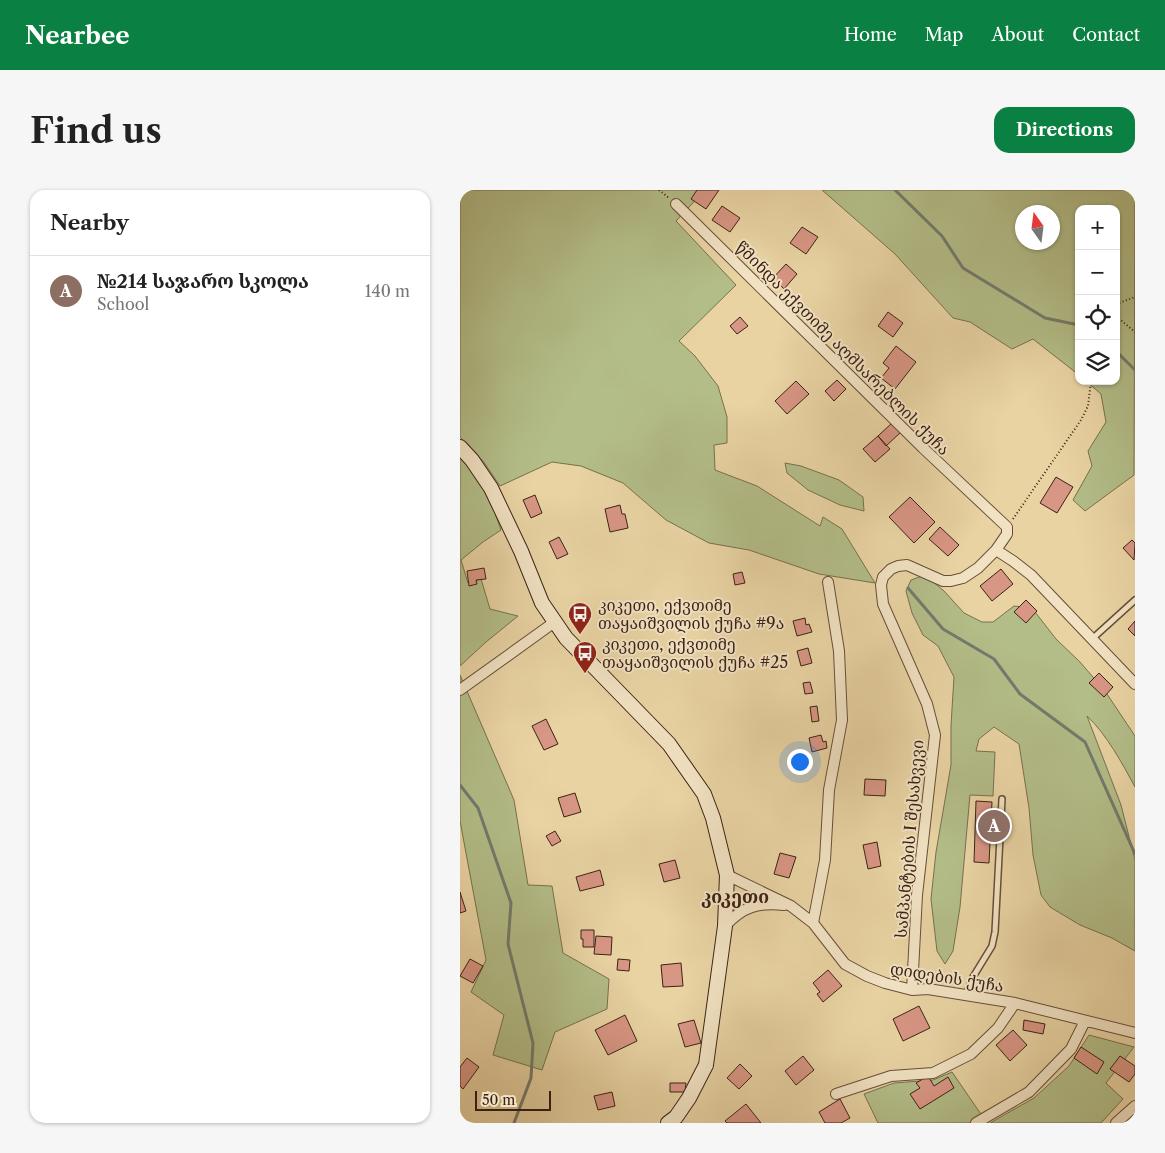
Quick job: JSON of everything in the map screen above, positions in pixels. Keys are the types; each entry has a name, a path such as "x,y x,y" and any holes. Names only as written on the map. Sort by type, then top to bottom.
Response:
{"street":[{"name":"წმინდა ექვთიმე აღმსარებლის ქუჩა","path":"676,204 923,448 1007,527"},
{"path":"460,447 472,460 491,488 521,551 542,603 566,638 669,744 704,794 713,818 727,875 725,926 706,1065 685,1104 676,1117 668,1123"},
{"name":"სამპანტების I შესახვევი","path":"912,990 917,895 934,735 927,704 883,604 881,585 883,576 891,569 907,565 943,581 963,578 978,568 996,550 1007,534 1007,527"},
{"path":"996,550 1031,574 1135,684"},
{"path":"813,923 825,860 829,790 842,720 839,650 828,582"},
{"path":"460,690 556,621"},
{"name":"დიდების ქუჩა","path":"727,875 791,906 813,923 845,964 885,983 912,990 928,989 1015,1003 1135,1033"},
{"path":"725,926 736,914 755,906 775,904 791,906"},
{"path":"836,1094 891,1076 933,1073 972,1054 998,1028 1015,1003"},
{"path":"976,1123 1029,1092 1071,1049 1085,1021"},
{"path":"1116,1123 1135,1106"}],"lane":[{"path":"1092,639 1135,600"},
{"path":"966,995 973,977 992,946 995,932 1002,800"}],"path":[{"path":"659,190 676,204"},
{"path":"1120,303 1135,297"},
{"path":"1120,319 1135,332"},
{"path":"1007,527 1081,420 1088,406 1090,385"}],"green space":[{"path":"460,190 705,190 676,221 736,285 679,341 695,356 718,386 727,417 727,443 714,445 715,470 757,486 820,526 823,517 842,529 875,583 819,574 749,550 709,543 666,520 623,483 581,466 552,462 500,486 483,461 460,437"},
{"path":"822,190 1135,190 1134,475 1085,511 1073,500 1092,466 1088,451 1106,422 1101,394 1091,385 1120,385 1120,205 1075,205 1075,372 1033,339 1012,349 970,322 953,318 895,254"},
{"path":"460,455 488,493 501,530 461,560 468,583 481,579 490,609 518,616 460,666"},
{"path":"785,463 801,466 839,480 863,497 864,511 840,505 808,490 787,473"},
{"path":"925,575 944,591 964,613 982,622 993,622 1014,606 1032,608 1056,639 1080,662 1105,691 1135,736 1135,787 1108,740 1087,716 1121,805 1135,860 1135,951 1112,938 1080,925 1050,907 1041,895 1033,855 1029,808 1019,744 994,727 979,739 976,751 995,752 993,796 970,795 960,907 953,951 945,964 937,951 931,899 936,852 951,765 954,677 938,646 923,635 912,613 906,591 911,580"},
{"path":"460,675 514,800 528,885 552,886 563,953 609,979 607,1009 555,1032 542,1070 493,1055 504,1015 471,992 486,960 460,821"},
{"path":"1089,1035 1134,1047 1106,1083 1123,1099 1101,1123 990,1123 1034,1098 1069,1066"},
{"path":"952,1072 987,1123 878,1123 864,1094 894,1083 933,1080"}],"building":[{"path":"697,190 719,190 706,209 691,199"},
{"path":"722,206 740,218 730,232 712,220"},
{"path":"802,227 818,237 806,254 790,243"},
{"path":"786,264 797,274 784,289 773,278"},
{"path":"888,312 903,323 893,337 878,326"},
{"path":"740,317 748,326 737,334 730,326"},
{"path":"896,346 916,362 895,389 881,378 889,368 883,363"},
{"path":"837,380 846,389 834,401 825,391"},
{"path":"796,381 809,394 787,414 775,401"},
{"path":"892,423 901,432 886,446 878,436"},
{"path":"878,436 890,449 875,462 863,449"},
{"path":"1056,477 1073,487 1057,513 1040,503"},
{"path":"535,495 542,513 531,518 523,500"},
{"path":"910,497 935,522 914,543 889,517"},
{"path":"620,505 622,514 625,514 628,528 610,532 605,509"},
{"path":"940,527 959,545 948,556 929,539"},
{"path":"559,537 568,554 557,559 549,542"},
{"path":"1132,540 1135,543 1134,560 1123,548"},
{"path":"484,568 486,579 476,580 477,584 469,586 467,571"},
{"path":"1001,569 1013,584 992,601 980,586"},
{"path":"742,572 745,583 735,585 733,574"},
{"path":"1026,600 1037,611 1026,623 1014,612"},
{"path":"805,618 806,625 809,624 812,632 797,636 793,621"},
{"path":"1135,621 1135,636 1128,629"},
{"path":"808,648 812,663 801,666 797,651"},
{"path":"1099,673 1113,687 1104,697 1089,683"},
{"path":"810,682 813,693 805,694 803,683"},
{"path":"817,706 819,721 812,722 810,707"},
{"path":"546,719 558,744 544,750 532,726"},
{"path":"821,735 823,742 826,741 827,748 812,752 809,738"},
{"path":"865,779 886,780 885,796 864,795"},
{"path":"575,793 581,812 564,817 558,798"},
{"path":"976,801 992,802 989,863 974,862"},
{"path":"555,831 561,841 552,846 546,836"},
{"path":"877,842 881,866 868,869 863,845"},
{"path":"780,853 796,857 789,878 774,874"},
{"path":"675,860 680,878 664,882 659,864"},
{"path":"600,870 604,885 580,891 576,877"},
{"path":"460,892 466,911 460,913"},
{"path":"581,930 594,930 594,947 583,947"},
{"path":"596,936 612,937 611,955 594,954"},
{"path":"470,959 483,966 473,983 460,976"},
{"path":"618,959 630,960 629,971 617,970"},
{"path":"681,963 683,986 663,987 661,965"},
{"path":"828,970 842,986 823,1002 817,994 820,992 813,983"},
{"path":"919,1006 930,1028 903,1041 893,1019"},
{"path":"625,1015 637,1041 608,1055 595,1030"},
{"path":"694,1020 701,1043 685,1047 678,1024"},
{"path":"1024,1020 1045,1024 1043,1034 1023,1030"},
{"path":"1013,1030 1027,1045 1010,1061 996,1045"},
{"path":"1081,1047 1104,1062 1097,1074 1074,1058"},
{"path":"803,1056 814,1070 796,1085 785,1071"},
{"path":"1120,1056 1135,1066 1135,1074 1129,1082 1110,1069"},
{"path":"467,1058 479,1067 463,1089 460,1086 460,1067"},
{"path":"740,1064 752,1076 739,1089 727,1078"},
{"path":"928,1076 934,1086 948,1077 954,1088 920,1109 910,1094 920,1088 916,1083"},
{"path":"670,1083 686,1083 685,1092 670,1092"},
{"path":"612,1092 615,1106 598,1110 594,1096"},
{"path":"840,1099 850,1118 841,1123 825,1123 819,1112"},
{"path":"746,1104 761,1123 727,1123 725,1121"}],"waterway":[{"path":"895,190 942,236 963,268 1045,318 1075,324"},
{"path":"1120,355 1135,370"},
{"path":"908,588 943,629 994,659 1020,694 1085,742 1135,854"},
{"path":"460,785 478,808 511,903 508,944 533,1043 531,1078 514,1123"}],"place":[{"name":"კიკეთი, ექვთიმე თაყაიშვილის ქუჩა #9ა","path":"580,635"},
{"name":"კიკეთი, ექვთიმე თაყაიშვილის ქუჩა #25","path":"585,674"},
{"name":"№214 საჯარო სკოლა","path":"994,826"}],"district":[{"name":"კიკეთი","path":"735,897"}]}
